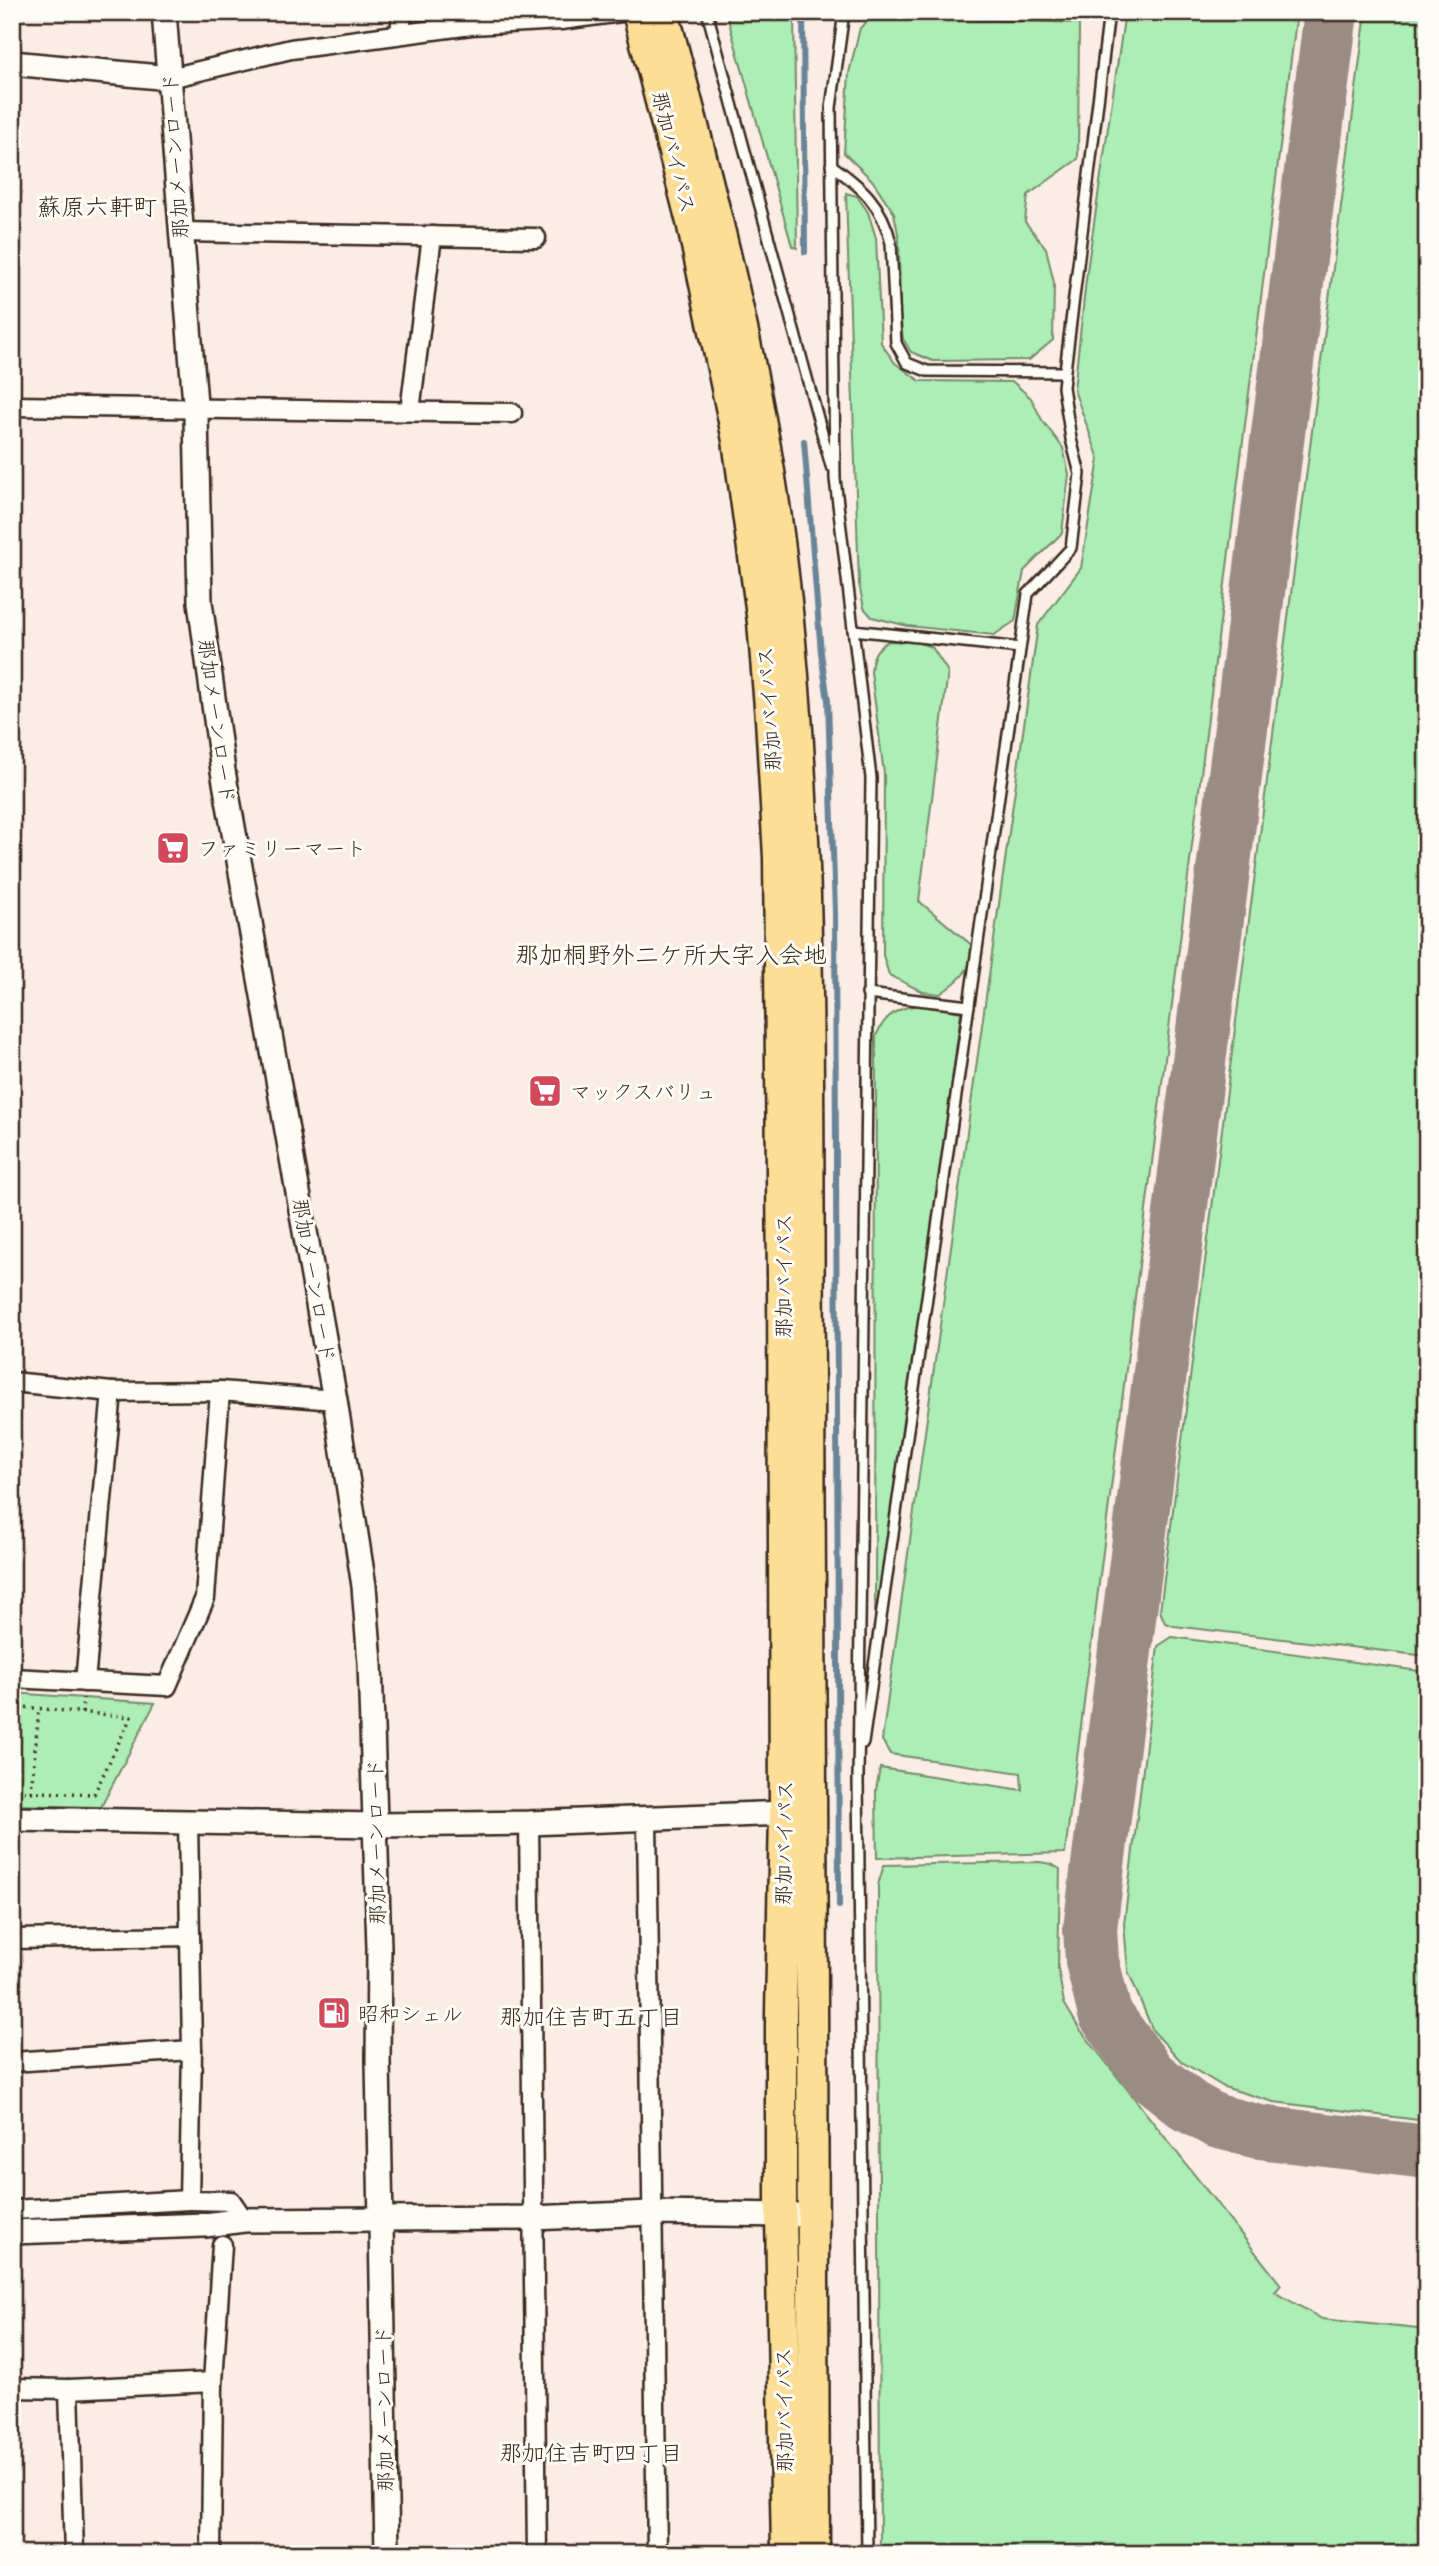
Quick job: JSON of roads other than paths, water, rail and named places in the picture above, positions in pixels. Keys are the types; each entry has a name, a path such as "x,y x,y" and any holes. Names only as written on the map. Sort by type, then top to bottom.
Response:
{"highway":[{"name":"那加バイパス","path":"638,12 692,222 738,440 763,622 771,719 779,897 785,1812 780,2013 787,2554"},
{"name":"那加バイパス","path":"663,12 719,221 759,416 778,535 800,766 807,1098 814,2554"}],"street":[{"name":"那加メーンロード","path":"164,12 195,408 200,602 223,771 335,1400 364,1586 370,1663 376,1825 387,2554"},
{"path":"400,34 402,12"},
{"path":"12,64 170,78 291,48 471,25 561,20 621,12"},
{"path":"181,232 536,238"},
{"path":"410,411 432,236"},
{"path":"12,406 512,413"},
{"path":"12,1382 112,1392 220,1391 335,1400"},
{"path":"12,1678 167,1686 205,1598 220,1391"},
{"path":"85,1682 112,1392"},
{"path":"12,1819 376,1825 529,1823 785,1812"},
{"path":"647,1819 657,2554"},
{"path":"188,1821 192,2050 189,2200"},
{"path":"529,1823 537,2554"},
{"path":"12,1939 190,1937"},
{"path":"12,2062 192,2050"},
{"path":"12,2210 189,2200 231,2201 244,2220"},
{"path":"12,2232 205,2225 244,2220 532,2218 651,2213 781,2216 813,2214"},
{"path":"211,2554 212,2382 222,2245"},
{"path":"12,2388 69,2389 212,2382"},
{"path":"69,2389 74,2554"}],"lane":[{"path":"707,12 835,479"},
{"path":"844,12 831,107 835,479 871,778 858,1780 867,2554"},
{"path":"858,1780 1028,594 1071,548 1080,474 1067,413 1064,372 1109,12"},
{"path":"831,165 857,183 878,207 887,228 891,243 895,344 907,363 927,371 1064,372"},
{"path":"853,630 1020,648"},
{"path":"867,994 969,1006"}],"waterway":[{"path":"803,12 805,252"},
{"path":"804,441 821,653 828,701 835,912 839,1906"}],"place":[{"name":"ファミリーマート","path":"173,848"},
{"name":"マックスバリュ","path":"545,1091"},
{"name":"昭和シェル","path":"334,2013"}],"district":[{"name":"蘇原六軒町","path":"97,206"},
{"name":"那加桐野外二ケ所大字入会地","path":"671,954"},
{"name":"那加住吉町五丁目","path":"591,2016"},
{"name":"那加住吉町四丁目","path":"591,2452"}]}
